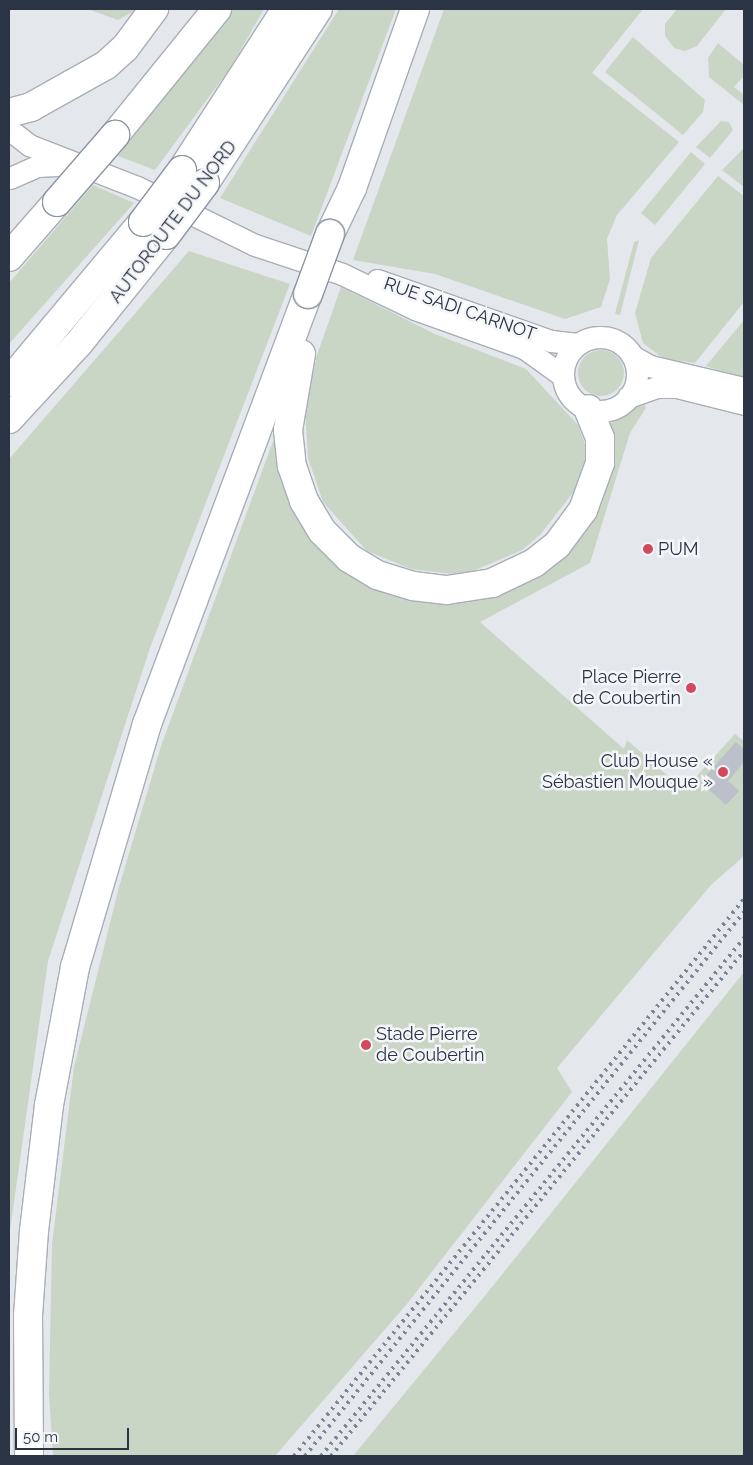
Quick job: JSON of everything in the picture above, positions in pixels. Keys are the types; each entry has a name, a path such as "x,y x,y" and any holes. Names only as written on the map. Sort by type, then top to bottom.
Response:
{"highway":[{"path":"11,124 30,107 106,65 126,48 154,9"},
{"path":"9,258 115,135 217,9"},
{"name":"AUTOROUTE DU NORD","path":"9,382 143,222 182,170 286,9"},
{"name":"AUTOROUTE DU NORD","path":"9,420 79,343 166,235 205,183 318,9"},
{"path":"29,1456 28,1316 34,1231 49,1104 75,967 147,724 314,296 414,9"},
{"path":"314,296 292,391 288,430 292,466 304,500 322,531 349,558 377,576 424,588 457,589 503,579 542,558 575,523 595,482 600,438 588,409"}],"main road":[{"name":"RUE SADI CARNOT","path":"11,124 29,145 138,187 255,246 342,274 385,282 551,341 578,344"},
{"path":"10,179 19,157 11,124"},
{"name":"RUE SADI CARNOT","path":"10,179 43,164 81,164"},
{"name":"RUE SADI CARNOT","path":"342,274 415,309 524,348 563,376"},
{"path":"744,388 650,366 607,338 578,344 567,358 563,376 572,398 588,409 610,409 628,397 657,387 677,387 744,404"},
{"path":"628,397 636,377 632,356"}],"green space":[{"path":"88,9 138,9 118,20"},
{"path":"233,9 264,9 231,67 155,170 118,156"},
{"path":"339,9 396,9 311,236 220,198"},
{"path":"444,9 643,9 592,73 679,142 617,215 607,239 610,279 601,307 565,319 435,274 353,260"},
{"path":"677,9 726,9 697,46 685,51 674,48 665,36 665,24"},
{"path":"633,37 705,100 703,112 683,135 605,72"},
{"path":"718,43 744,65 744,76 734,87 744,95 744,105 709,77 708,58"},
{"path":"721,121 729,122 733,130 710,158 696,147"},
{"path":"744,148 744,187 722,170"},
{"path":"691,152 705,164 655,225 641,213"},
{"path":"718,176 744,196 744,302 695,363 664,359 643,343 635,313 651,258"},
{"path":"93,185 134,203 9,344 9,283"},
{"path":"639,240 620,315 615,314 634,242"},
{"path":"189,251 290,284 150,648 48,961 9,1238 9,459"},
{"path":"341,287 435,334 526,369 578,425 587,450 579,485 540,535 522,550 473,571 452,574 411,569 367,551 323,502 308,458 305,408 317,355"},
{"path":"744,320 744,379 706,366"},
{"path":"596,350 606,350 620,360 624,373 620,386 614,392 606,396 596,396 582,386 578,378 578,368 588,354"},
{"name":"Stade Pierre de Coubertin","path":"642,399 646,408 630,433 590,563 480,622 624,749 627,740 684,790 735,734 744,741 744,856 711,885 557,1068 572,1092 406,1305 275,1456 53,1456 49,1393 52,1244 74,1067 119,887 161,746 279,425 297,510 415,597 550,563 606,427"},
{"path":"744,972 744,1456 353,1456 488,1292"}],"building":[{"name":"Club House « Sébastien Mouque »","path":"736,742 744,749 744,762 728,781 739,791 726,805 700,782"}],"railway":[{"path":"294,1456 744,899"},
{"path":"305,1456 744,912"},
{"path":"321,1456 744,938"},
{"path":"331,1456 744,951"}],"place":[{"name":"PUM","path":"648,549"},
{"name":"Place Pierre de Coubertin","path":"691,688"},
{"name":"Club House « Sébastien Mouque »","path":"723,772"},
{"name":"Stade Pierre de Coubertin","path":"366,1045"}]}
